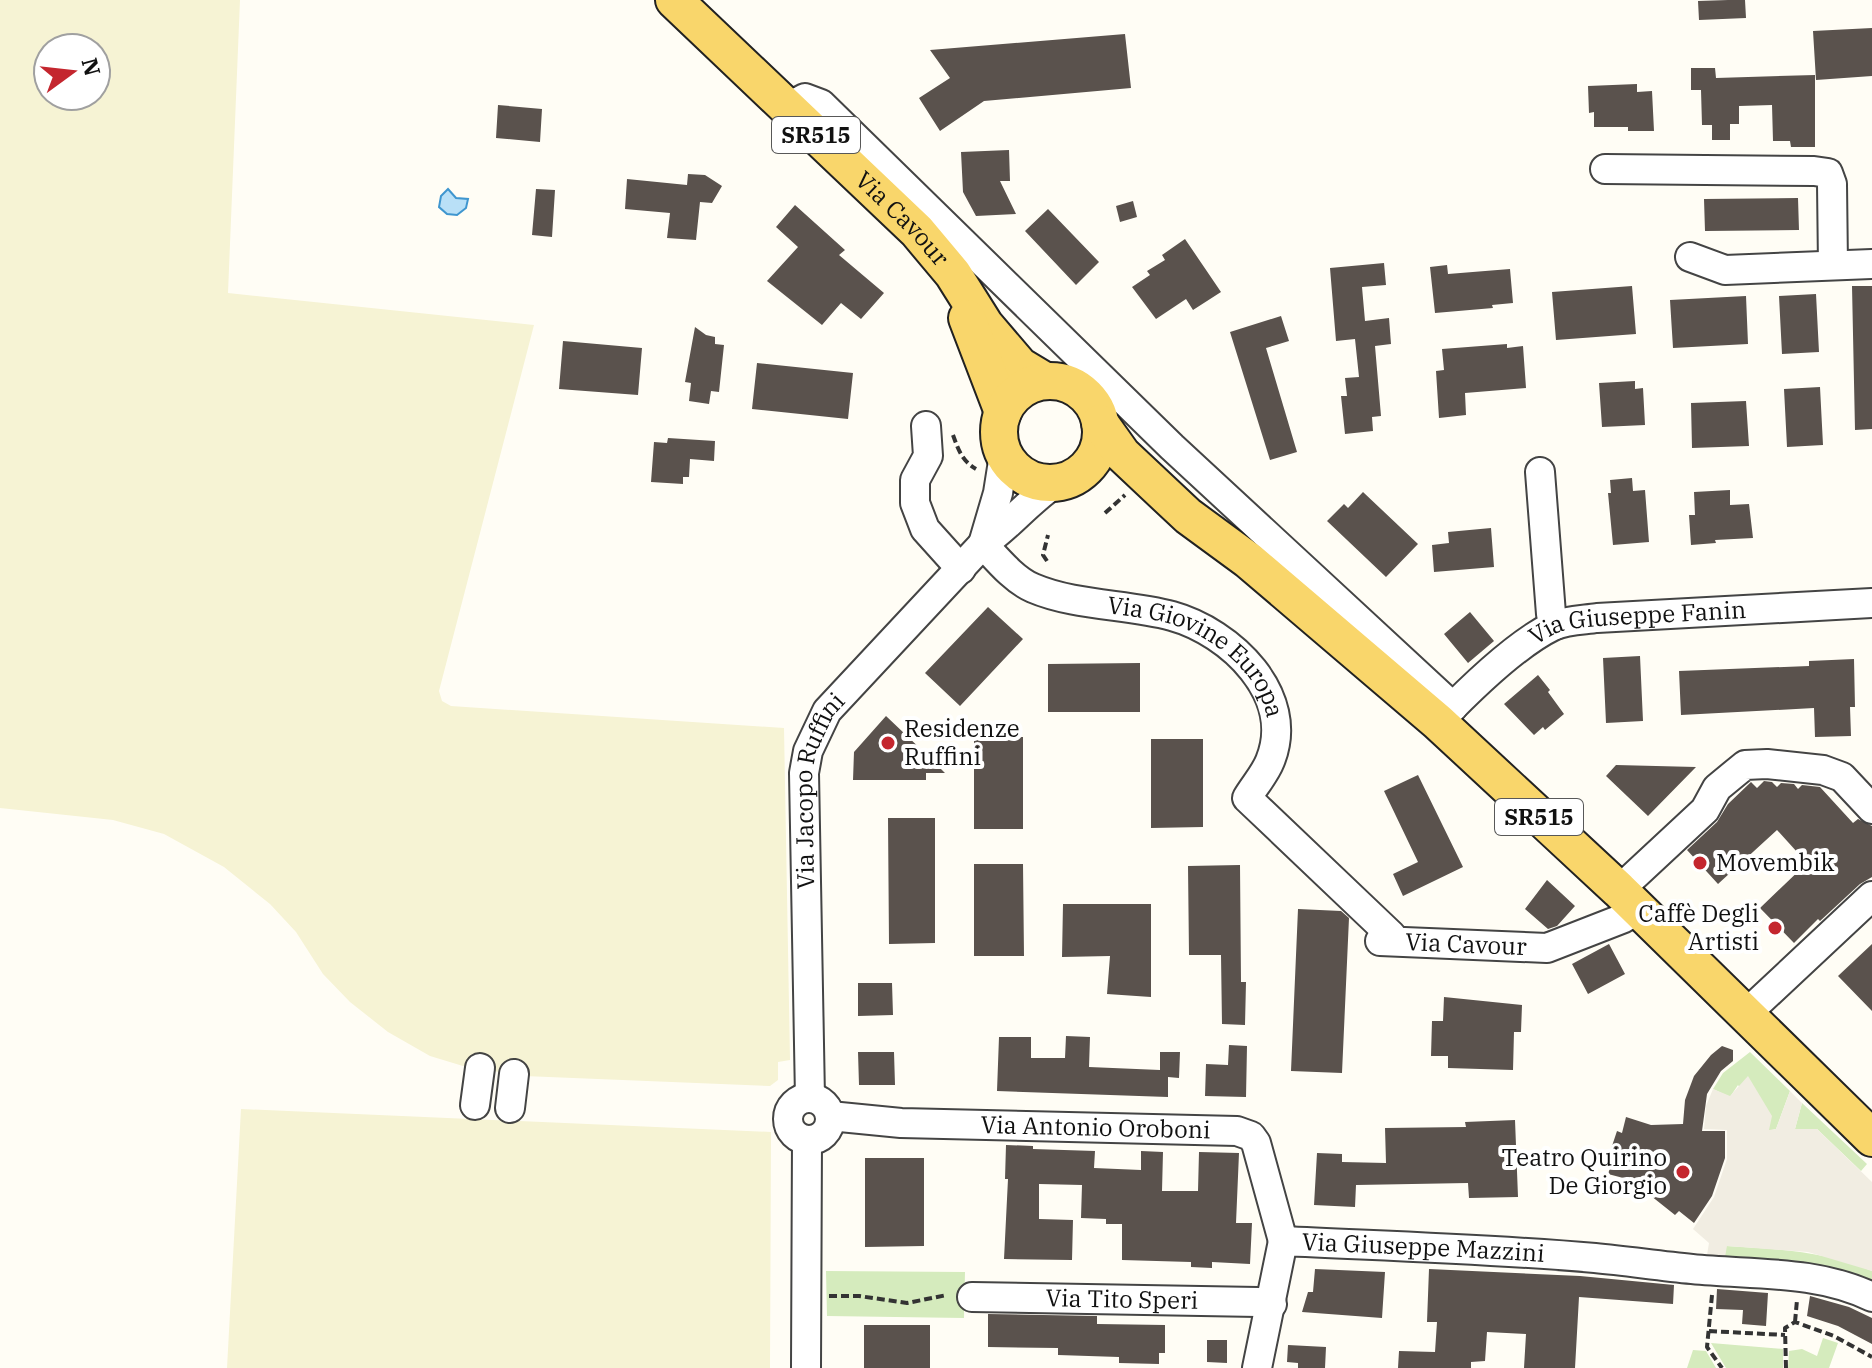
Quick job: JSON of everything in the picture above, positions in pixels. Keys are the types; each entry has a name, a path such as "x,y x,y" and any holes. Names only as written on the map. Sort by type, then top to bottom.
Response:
{"main road":[{"name":"Via Cavour","path":"674,0 917,231 953,274 985,325 1020,366 1045,381"},
{"name":"Via Cavour","path":"953,274 1003,412"},
{"path":"1045,381 1074,387 1086,396 1095,408 1101,438 1089,464 1067,478 1041,482 1013,468 993,464 1003,412 1019,390 1045,381"},
{"name":"SR515","path":"1100,423 1122,454 1188,516"},
{"name":"SR515","path":"1067,478 1119,477 1188,516 1445,714 1627,898 1747,1013 1815,1085 1872,1138"}],"street":[{"path":"788,107 805,98 821,104 1445,714"},
{"path":"1605,169 1828,173 1832,184 1833,265"},
{"path":"1698,260 1725,270 1872,264"},
{"path":"939,429 915,480 915,503 925,529 961,569"},
{"name":"Via Jacopo Ruffini","path":"983,544 998,493 993,464"},
{"path":"1540,472 1551,614 1555,625"},
{"name":"Via Jacopo Ruffini","path":"820,1107 804,773 808,751 827,711 983,544 1001,532 1019,512 1067,478"},
{"name":"Via Giovine Europa","path":"983,544 1025,584 1035,589 1182,620 1204,628 1223,640 1250,665 1267,689 1274,712 1275,732 1270,761 1247,798 1386,938"},
{"name":"Via Giuseppe Fanin","path":"1445,714 1525,645 1555,625 1597,618 1872,603"},
{"name":"Via Cavour","path":"1386,938 1547,948 1624,918 1627,898 1705,810 1717,788 1745,765 1767,764 1823,770 1842,777 1872,809"},
{"path":"1747,1013 1872,896"},
{"path":"475,1105 480,1068"},
{"path":"510,1108 514,1074"},
{"path":"806,1368 807,1140 823,1135 829,1128 820,1107"},
{"name":"Via Antonio Oroboni","path":"820,1107 901,1123 1237,1131 1251,1136 1256,1143 1283,1241"},
{"name":"Via Giuseppe Mazzini","path":"1257,1368 1283,1241 1595,1258 1816,1279 1872,1297"},
{"name":"Via Tito Speri","path":"972,1297 1272,1304"}],"path":[{"path":"939,429 968,465 993,464"},
{"path":"1105,513 1127,493"},
{"path":"1047,561 1043,555 1048,535"},
{"path":"1713,1289 1707,1347 1722,1368"},
{"path":"1795,1322 1798,1289"},
{"path":"823,1296 859,1296 907,1303 952,1293 965,1293 972,1297"},
{"path":"1786,1368 1785,1328 1795,1322"},
{"path":"1795,1322 1834,1336 1872,1357"},
{"path":"1709,1331 1785,1335"}],"shaded area":[{"path":"0,0 240,0 228,293 534,325 439,691 442,701 451,706 784,728 790,1060 778,1062 778,1080 770,1086 524,1076 463,1066 430,1056 388,1032 350,1002 323,974 296,932 270,904 224,867 164,834 113,820 0,808"},
{"path":"1748,1076 1772,1116 1769,1130 1776,1129 1790,1091 1802,1103 1795,1129 1817,1129 1872,1182 1872,1271 1808,1252 1727,1246 1724,1262 1706,1261 1709,1243 1693,1229 1714,1197 1727,1159 1727,1130 1704,1129 1706,1106 1713,1089 1730,1096"},
{"path":"241,1109 771,1132 770,1368 227,1368"}],"green space":[{"path":"1750,1052 1790,1091 1776,1129 1768,1131 1738,1085 1730,1097 1713,1089 1723,1073"},
{"path":"1802,1103 1867,1164 1861,1171 1817,1129 1795,1129"},
{"path":"1726,1246 1800,1252 1854,1264 1872,1271 1872,1289 1724,1262"},
{"path":"826,1271 965,1272 964,1318 827,1316"},
{"path":"1823,1338 1838,1343 1829,1368 1788,1368 1789,1351 1802,1349 1817,1356"},
{"path":"1711,1343 1783,1349 1783,1368 1726,1368"},
{"path":"1693,1350 1706,1351 1716,1368 1687,1368"}],"water":[{"path":"448,189 456,198 468,199 466,208 457,215 447,214 439,207 441,196"}],"building":[{"path":"1745,0 1746,18 1699,20 1698,1"},
{"path":"1872,28 1872,76 1816,80 1813,31"},
{"path":"1125,34 1131,88 984,101 940,131 919,98 950,78 930,50"},
{"path":"1691,68 1715,68 1716,78 1815,75 1815,147 1791,147 1790,141 1773,141 1772,105 1739,106 1739,124 1730,124 1730,140 1712,140 1712,125 1702,125 1701,90 1691,90"},
{"path":"1637,84 1637,92 1652,91 1654,131 1594,127 1594,112 1589,113 1588,86"},
{"path":"498,105 542,109 540,142 496,138"},
{"path":"1009,150 1010,181 1000,181 1016,214 976,216 963,192 961,152"},
{"path":"688,174 705,175 722,186 712,203 700,202 696,240 667,238 670,213 625,209 627,179 687,185"},
{"path":"536,189 555,190 552,237 532,235"},
{"path":"1798,198 1799,230 1705,231 1704,199"},
{"path":"1133,201 1137,217 1120,222 1116,206"},
{"path":"795,205 845,250 839,255 884,293 861,319 841,303 822,325 767,281 798,247 776,227"},
{"path":"1048,209 1099,262 1076,285 1025,231"},
{"path":"1185,239 1221,292 1193,310 1186,299 1156,319 1132,287 1150,275 1147,271 1165,260 1162,255"},
{"path":"1384,263 1386,285 1362,287 1365,321 1389,318 1391,344 1375,346 1381,416 1372,417 1373,431 1345,434 1341,396 1347,396 1345,378 1359,377 1355,339 1336,341 1330,268"},
{"path":"1447,265 1448,274 1510,269 1513,303 1492,305 1493,308 1435,313 1430,267"},
{"path":"1632,286 1636,334 1556,340 1552,292"},
{"path":"1852,286 1872,286 1872,429 1855,430"},
{"path":"1816,294 1819,352 1782,354 1779,296"},
{"path":"1746,296 1748,344 1673,348 1670,300"},
{"path":"1281,316 1289,341 1266,348 1297,452 1270,460 1230,332"},
{"path":"695,327 715,337 715,344 724,345 719,392 711,391 709,404 689,401 691,383 685,382"},
{"path":"563,341 642,348 638,395 559,389"},
{"path":"1507,344 1507,348 1523,346 1526,388 1465,393 1466,415 1439,418 1436,371 1444,370 1442,349"},
{"path":"757,363 853,373 848,419 752,409"},
{"path":"1635,381 1635,389 1643,388 1645,425 1602,427 1599,383"},
{"path":"1820,387 1823,445 1787,447 1784,389"},
{"path":"1746,401 1749,446 1692,448 1691,403"},
{"path":"668,438 715,441 714,461 690,459 689,477 683,477 683,484 651,482 654,442 667,443"},
{"path":"1632,478 1633,491 1645,490 1649,542 1613,545 1608,493 1611,493 1610,480"},
{"path":"1730,490 1730,505 1749,504 1753,538 1691,545 1689,515 1695,515 1694,492"},
{"path":"1363,492 1418,544 1386,577 1327,521 1344,504 1348,508"},
{"path":"1491,528 1494,567 1434,572 1432,545 1449,543 1448,532"},
{"path":"988,607 1023,639 960,706 925,673"},
{"path":"1470,612 1494,641 1468,663 1444,634"},
{"path":"1640,656 1643,721 1606,723 1603,658"},
{"path":"1854,659 1855,707 1850,707 1851,736 1815,737 1814,708 1681,715 1679,671 1809,666 1809,661"},
{"path":"1140,663 1140,712 1048,712 1048,664"},
{"path":"1538,675 1564,714 1534,735 1504,704"},
{"name":"Residenze Ruffini","path":"886,716 945,773 926,773 926,780 853,780 854,752"},
{"path":"1023,737 1023,829 974,829 974,738"},
{"path":"1151,739 1203,739 1203,827 1151,828"},
{"path":"1616,765 1696,767 1648,816 1606,776"},
{"path":"1418,775 1463,867 1403,896 1393,874 1418,862 1384,791"},
{"path":"1764,781 1772,782 1777,787 1781,783 1794,784 1798,789 1802,785 1820,787 1853,823 1858,819 1872,826 1872,877 1860,884 1820,921 1818,919 1794,943 1760,908 1807,863 1777,830 1718,884 1687,850 1717,822 1728,804 1751,782 1757,788"},
{"path":"888,818 935,818 935,943 889,944"},
{"path":"974,864 1023,864 1024,956 974,956"},
{"path":"1240,865 1241,982 1246,982 1245,1025 1222,1024 1221,955 1189,955 1188,866"},
{"path":"1547,880 1575,906 1557,926 1548,929 1525,909"},
{"path":"1063,904 1151,904 1151,997 1107,994 1110,956 1062,957"},
{"path":"1298,909 1341,911 1349,918 1342,1073 1291,1071"},
{"path":"1609,944 1625,974 1588,994 1572,964"},
{"path":"1872,944 1872,1011 1838,976"},
{"path":"858,983 892,983 893,1015 858,1016"},
{"path":"1444,997 1522,1005 1521,1032 1514,1032 1513,1070 1448,1068 1448,1056 1431,1056 1432,1021 1443,1021"},
{"path":"1066,1036 1090,1037 1089,1067 1160,1070 1160,1052 1180,1052 1179,1078 1168,1077 1168,1097 997,1091 999,1037 1031,1037 1031,1058 1065,1058"},
{"path":"1229,1045 1247,1046 1246,1097 1205,1096 1206,1064 1228,1065"},
{"path":"1722,1046 1733,1050 1733,1061 1721,1071 1707,1094 1702,1131 1725,1131 1725,1158 1712,1196 1694,1223 1679,1211 1675,1215 1631,1180 1608,1174 1614,1156 1609,1155 1617,1131 1622,1133 1626,1117 1651,1125 1683,1124 1685,1100 1694,1076"},
{"path":"858,1052 894,1052 895,1085 859,1085"},
{"path":"1515,1120 1518,1197 1469,1198 1468,1183 1356,1185 1355,1207 1314,1205 1317,1153 1342,1154 1342,1162 1386,1163 1385,1128 1466,1127 1465,1122"},
{"path":"1006,1145 1095,1151 1094,1168 1141,1170 1141,1151 1163,1152 1162,1191 1198,1191 1199,1152 1239,1153 1236,1223 1252,1223 1250,1264 1212,1262 1212,1268 1191,1267 1191,1262 1122,1260 1122,1224 1106,1224 1106,1219 1081,1218 1082,1185 1039,1184 1039,1219 1073,1220 1072,1260 1004,1259 1008,1179 1005,1179"},
{"path":"865,1158 924,1158 924,1246 865,1247"},
{"path":"1315,1269 1385,1272 1382,1318 1302,1312 1308,1292 1313,1292"},
{"path":"1429,1269 1580,1276 1674,1285 1673,1304 1579,1297 1575,1368 1524,1368 1526,1334 1487,1332 1485,1361 1471,1362 1471,1368 1398,1368 1399,1351 1435,1352 1437,1322 1427,1322"},
{"path":"1717,1289 1768,1293 1766,1326 1742,1324 1743,1310 1716,1309"},
{"path":"1810,1296 1849,1307 1872,1318 1872,1344 1838,1326 1807,1316"},
{"path":"988,1314 1097,1316 1097,1324 1165,1325 1165,1353 1159,1353 1159,1364 1119,1363 1119,1357 1058,1355 1058,1348 988,1347"},
{"path":"864,1325 930,1325 930,1368 864,1368"},
{"path":"1207,1340 1227,1340 1227,1363 1207,1362"},
{"path":"1288,1345 1326,1347 1325,1368 1298,1368 1298,1363 1287,1362"}],"place":[{"name":"Residenze Ruffini","path":"888,743"},
{"name":"Movembik","path":"1700,863"},
{"name":"Caffè Degli Artisti","path":"1775,928"},
{"name":"Teatro Quirino De Giorgio","path":"1683,1172"}]}
